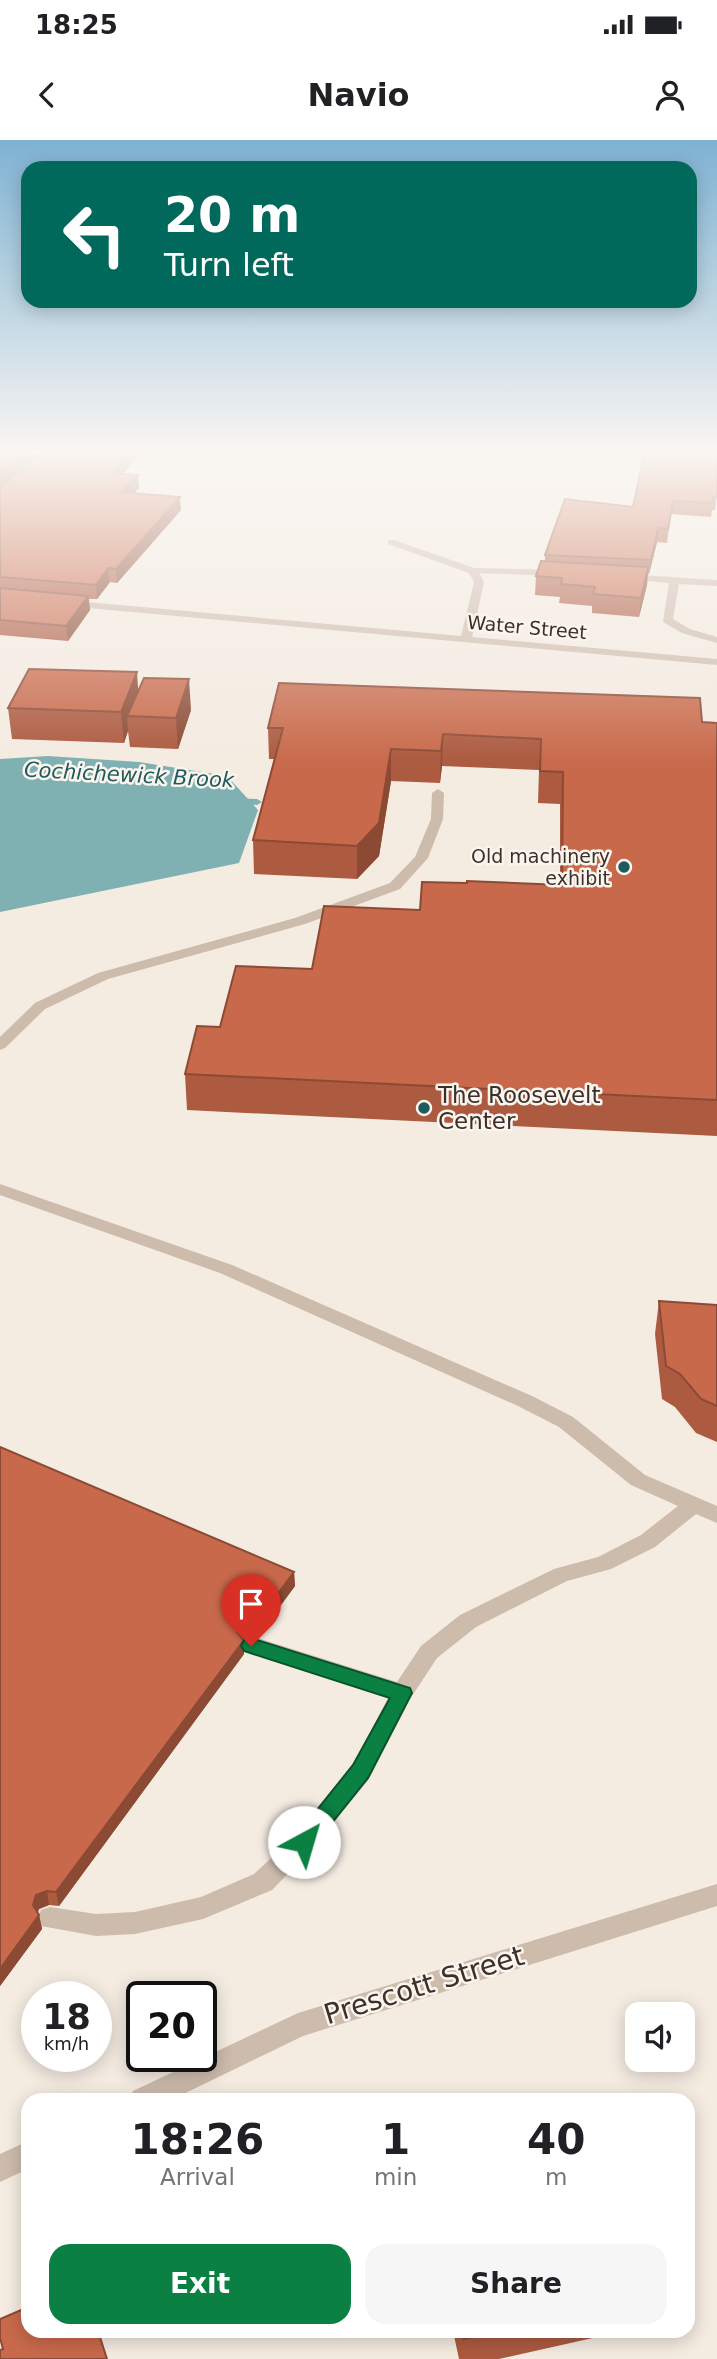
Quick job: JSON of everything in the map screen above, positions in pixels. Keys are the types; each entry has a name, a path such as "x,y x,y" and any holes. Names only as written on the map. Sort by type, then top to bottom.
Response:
{"street":[{"path":"434,557 473,570 576,574"},
{"path":"466,639 479,582 473,570"},
{"path":"615,576 717,583"},
{"path":"675,580 667,620 686,631 717,640"},
{"name":"Water Street","path":"50,601 717,662"},
{"path":"0,1045 40,1006 103,976 300,921 395,886 421,858 437,819 438,793"},
{"path":"0,1189 226,1269 525,1401 566,1422 638,1480 717,1515"},
{"path":"50,1917 96,1925 135,1923 203,1908 263,1882 304,1842 360,1772 402,1693 429,1652 468,1621 561,1575 604,1563 648,1541 694,1505"},
{"path":"251,1646 402,1693"},
{"name":"Prescott Street","path":"157,2093 298,2025 717,1895"},
{"path":"0,2168 21,2158"}],"water":[{"path":"48,756 139,762 227,776 258,810 239,863 0,912 0,759"}],"building":[{"path":"0,557 127,557 116,569 108,568 96,585 0,577"},
{"path":"578,557 652,557 651,560"},
{"path":"541,561 648,567 641,598 593,594 595,587 561,584 562,578 536,576"},
{"path":"0,588 88,596 66,626 0,620"},
{"path":"29,669 137,672 121,712 8,708"},
{"path":"144,678 189,679 176,718 127,716"},
{"path":"279,683 700,698 702,722 717,723 717,1100 185,1074 197,1026 220,1027 236,966 312,969 324,906 420,910 422,882 562,885 563,772 540,771 541,739 443,734 441,751 391,749 379,823 357,846 253,840 283,728 268,728"},
{"path":"659,1301 717,1305 717,1406 701,1399 680,1374 666,1366"},
{"path":"0,1447 294,1572 257,1622 249,1620 240,1624 237,1632 244,1640 56,1892 47,1891 36,1895 33,1905 39,1915 0,1969"},
{"path":"21,2310 21,2338 100,2338 107,2359 0,2359 0,2350 3,2349 0,2319"}],"waterway":[{"name":"Cochichewick Brook","path":"232,801 257,802"}],"place":[{"name":"Old machinery exhibit","path":"624,867"},
{"name":"The Roosevelt Center","path":"424,1108"}],"route":[{"path":"251,1646 402,1693 360,1772 304,1842"}]}
